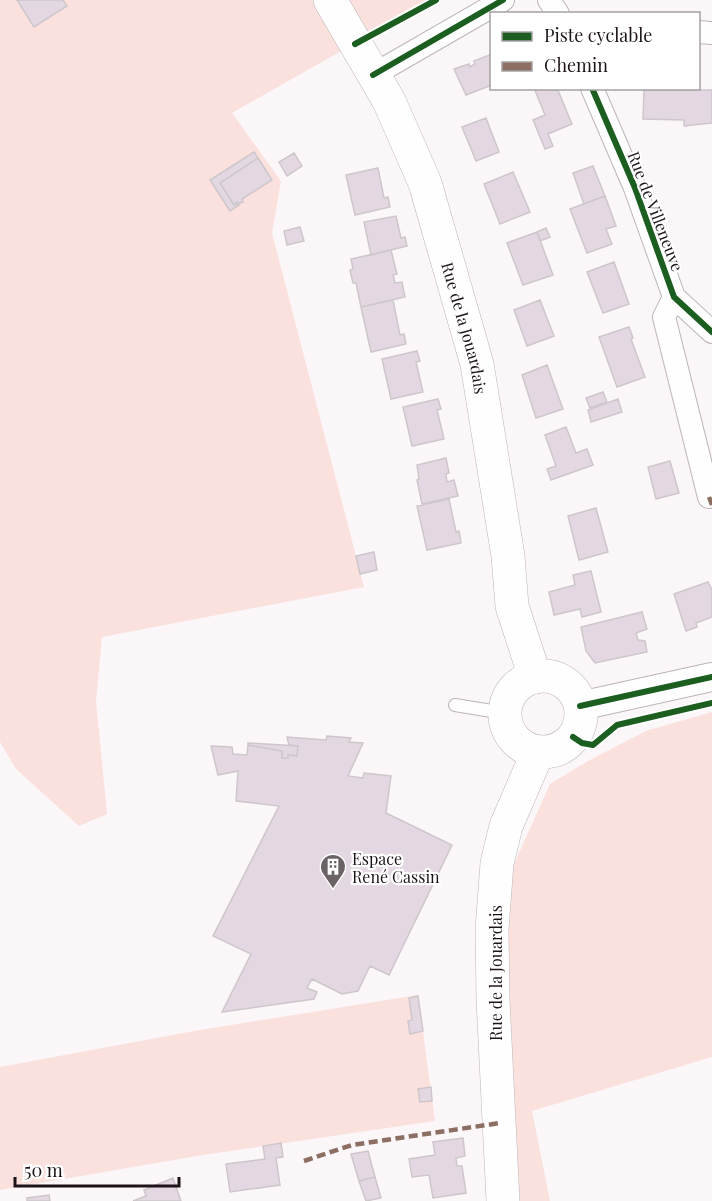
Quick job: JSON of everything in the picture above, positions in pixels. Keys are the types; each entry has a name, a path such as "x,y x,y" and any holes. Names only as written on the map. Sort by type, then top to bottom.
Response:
{"main road":[{"name":"Rue de la Jouardais","path":"330,0 399,122 425,183 477,364 508,556 512,606 535,676"},
{"path":"535,676 546,676 563,682 576,695 580,706 579,727 573,737 558,749 538,752 527,749 510,735 504,713 506,700 513,690 523,681 535,676"},
{"name":"Rue de la Jouardais","path":"503,1201 492,929 498,863 506,826 538,752"}],"street":[{"path":"373,75 503,0"},
{"name":"Rue de Villeneuve","path":"593,90 635,188 674,297 712,332"},
{"path":"674,297 664,317 709,497"},
{"path":"580,706 712,677"}],"lane":[{"path":"455,705 504,713"}],"shaded area":[{"path":"0,0 431,0 232,113 281,181 272,233 364,587 102,637 96,701 107,814 79,826 16,769 0,742"},
{"path":"712,712 712,1057 532,1111 550,1201 513,1201 506,965 510,873 550,784 646,731"},
{"path":"418,995 435,1121 203,1155 0,1190 0,1067 194,1031"}],"building":[{"path":"17,0 63,0 67,6 34,27"},
{"path":"490,55 490,86 466,95 454,69 469,64 470,67 475,64 474,61"},
{"path":"535,90 558,90 572,124 548,134 553,146 545,149 533,120 545,115"},
{"path":"644,90 712,90 712,123 684,126 684,120 643,119"},
{"path":"486,118 499,152 476,161 462,127"},
{"path":"254,152 258,158 220,183 234,205 237,202 239,205 230,211 210,180"},
{"path":"294,153 302,166 287,176 279,162"},
{"path":"258,158 272,180 242,199 243,202 234,205 220,183"},
{"path":"593,166 605,196 584,204 573,173"},
{"path":"378,168 384,198 388,197 390,207 355,215 346,175"},
{"path":"513,172 530,212 500,224 484,184"},
{"path":"605,196 616,226 606,229 612,244 587,253 570,209"},
{"path":"396,216 401,238 405,237 407,246 371,255 364,222"},
{"path":"300,227 304,241 287,245 284,231"},
{"path":"546,228 550,237 540,241 537,232"},
{"path":"537,232 553,275 523,285 507,243"},
{"path":"391,250 397,274 393,275 395,283 402,282 405,297 361,307 356,283 353,283 350,270 353,269 351,259"},
{"path":"614,262 629,304 603,313 587,272"},
{"path":"393,300 400,335 404,334 406,344 371,352 361,307"},
{"path":"540,300 554,336 527,346 514,310"},
{"path":"629,327 645,377 617,387 599,337"},
{"path":"417,351 420,361 416,362 423,392 391,399 382,359"},
{"path":"547,365 563,409 536,418 522,375"},
{"path":"603,392 607,402 590,408 586,398"},
{"path":"438,399 441,409 437,410 444,439 412,446 403,407"},
{"path":"618,399 622,412 591,422 588,410"},
{"path":"566,427 576,453 587,449 593,465 551,480 547,469 556,466 545,435"},
{"path":"446,458 449,473 446,474 447,482 454,480 458,496 422,504 417,480 419,479 417,465"},
{"path":"670,461 679,493 656,499 648,467"},
{"path":"449,499 456,532 459,531 461,543 427,550 417,506"},
{"path":"596,508 608,552 579,560 568,516"},
{"path":"374,552 377,570 360,574 356,556"},
{"path":"591,571 601,612 582,617 580,609 554,615 549,592 575,585 573,575"},
{"path":"708,582 712,590 712,617 696,623 697,627 686,631 674,594"},
{"path":"642,612 647,629 636,633 638,640 645,641 647,652 595,663 586,651 581,627"},
{"name":"Espace René Cassin","path":"327,736 351,738 349,742 363,743 348,776 363,778 364,773 391,776 386,813 452,845 389,975 370,966 358,991 342,994 312,979 307,988 317,992 314,999 222,1012 251,954 213,936 279,806 236,801 238,771 218,775 211,746 232,747 233,754 247,755 248,745 282,751 282,758 288,758 288,755 297,756 298,746 289,745 287,737 326,740"},
{"path":"248,743 298,746 297,756 288,755 288,758 282,758 282,751 248,745"},
{"path":"418,996 423,1031 410,1034 408,1021 412,1020 409,998"},
{"path":"431,1087 432,1101 420,1102 418,1089"},
{"path":"463,1138 465,1156 456,1158 457,1166 462,1166 466,1193 433,1198 429,1175 412,1177 409,1159 435,1155 433,1142"},
{"path":"281,1143 283,1157 276,1158 280,1185 230,1192 226,1164 265,1159 263,1146"},
{"path":"368,1151 375,1177 359,1181 351,1154"},
{"path":"375,1177 381,1198 366,1201 359,1181"},
{"path":"173,1178 181,1201 133,1201 146,1196 144,1190"},
{"path":"49,1195 50,1201 27,1201 27,1198"}],"marked path":[{"path":"709,497 712,505"},
{"path":"304,1161 352,1145 500,1123"}],"cycle path":[{"path":"355,44 436,0"},
{"path":"373,75 503,0"},
{"path":"593,90 635,188 674,297 712,332"},
{"path":"580,706 712,677"},
{"path":"573,737 582,743 593,745 617,725 712,703"}],"place":[{"name":"Espace René Cassin","path":"333,890"}]}
